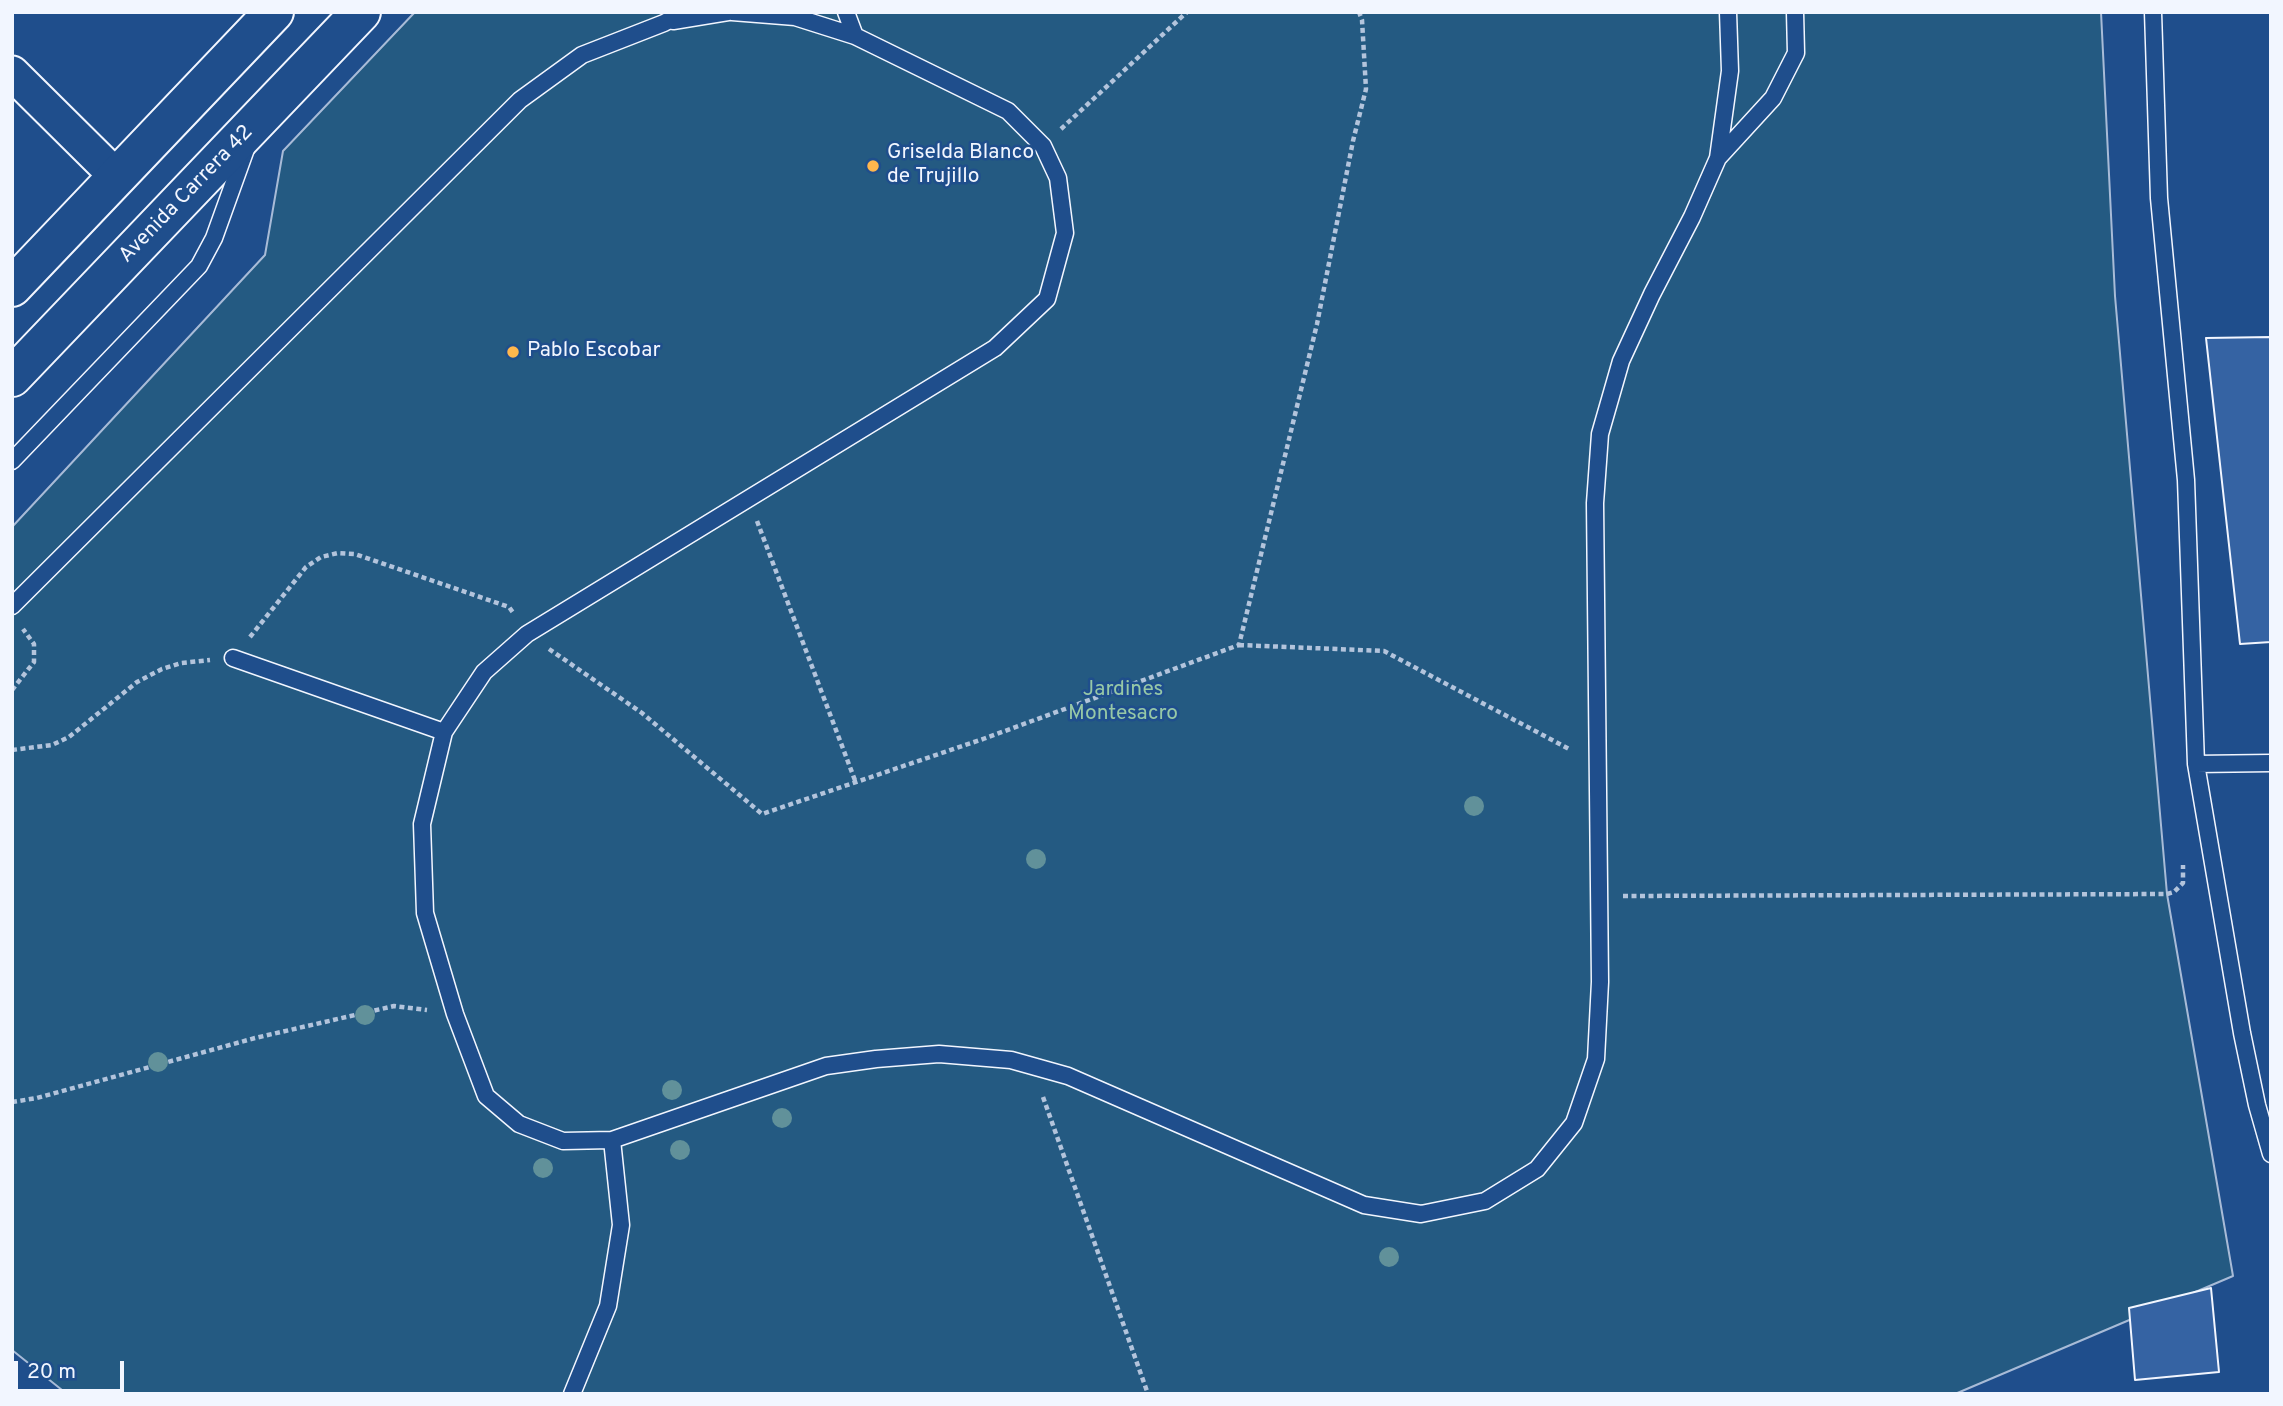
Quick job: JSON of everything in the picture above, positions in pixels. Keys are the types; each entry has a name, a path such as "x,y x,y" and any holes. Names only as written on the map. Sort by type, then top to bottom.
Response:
{"highway":[{"path":"12,287 274,12"},
{"name":"Avenida Carrera 42","path":"12,377 361,12"}],"street":[{"path":"12,72 117,177"}],"lane":[{"path":"12,606 520,100 582,55 664,23 684,12"},
{"path":"664,23 730,12 795,17 855,36 1008,111 1043,146 1058,178 1065,233 1046,299 995,348 527,634 484,672 444,732 422,824 425,913 455,1014 486,1096 519,1124 563,1141 612,1140 825,1066 939,1054 1011,1060 1068,1076 1364,1205 1421,1214 1485,1201 1537,1169 1574,1123 1596,1059 1600,982 1595,503 1600,434 1621,361 1718,158 1730,71 1727,12"},
{"path":"846,12 855,36"},
{"path":"1718,158 1773,98 1796,52 1794,12"},
{"path":"2152,12 2159,198 2186,480 2196,764 2242,1034 2257,1105 2271,1153"},
{"path":"12,461 199,266 214,238 256,122"},
{"path":"233,658 444,732"},
{"path":"2196,764 2271,763"},
{"path":"572,1394 608,1306 621,1225 612,1140"}],"path":[{"path":"1043,146 1187,12"},
{"path":"1239,645 1317,324 1353,141 1366,89 1362,20 1359,12"},
{"path":"748,498 856,783"},
{"path":"12,750 52,745 69,737 137,682 162,669 181,663 233,658 306,567 321,558 338,553 355,554 509,607 527,634 642,713 762,814 983,739 1239,645 1384,651 1597,764"},
{"path":"12,690 34,662 34,644 18,624"},
{"path":"1598,896 2167,894"},
{"path":"12,1102 37,1098 255,1038 394,1006 455,1014"},
{"path":"1032,1066 1148,1394"}],"green space":[{"name":"Jardines Montesacro","path":"415,12 2101,12 2115,296 2167,894 2233,1276 1955,1394 67,1394 12,1350 12,527 265,255 283,151"}],"building":[{"path":"2271,337 2271,642 2240,644 2206,338"},
{"path":"2211,1288 2219,1372 2135,1380 2129,1308"}],"place":[{"name":"Griselda Blanco de Trujillo","path":"873,166"},
{"name":"Pablo Escobar","path":"513,352"}]}
